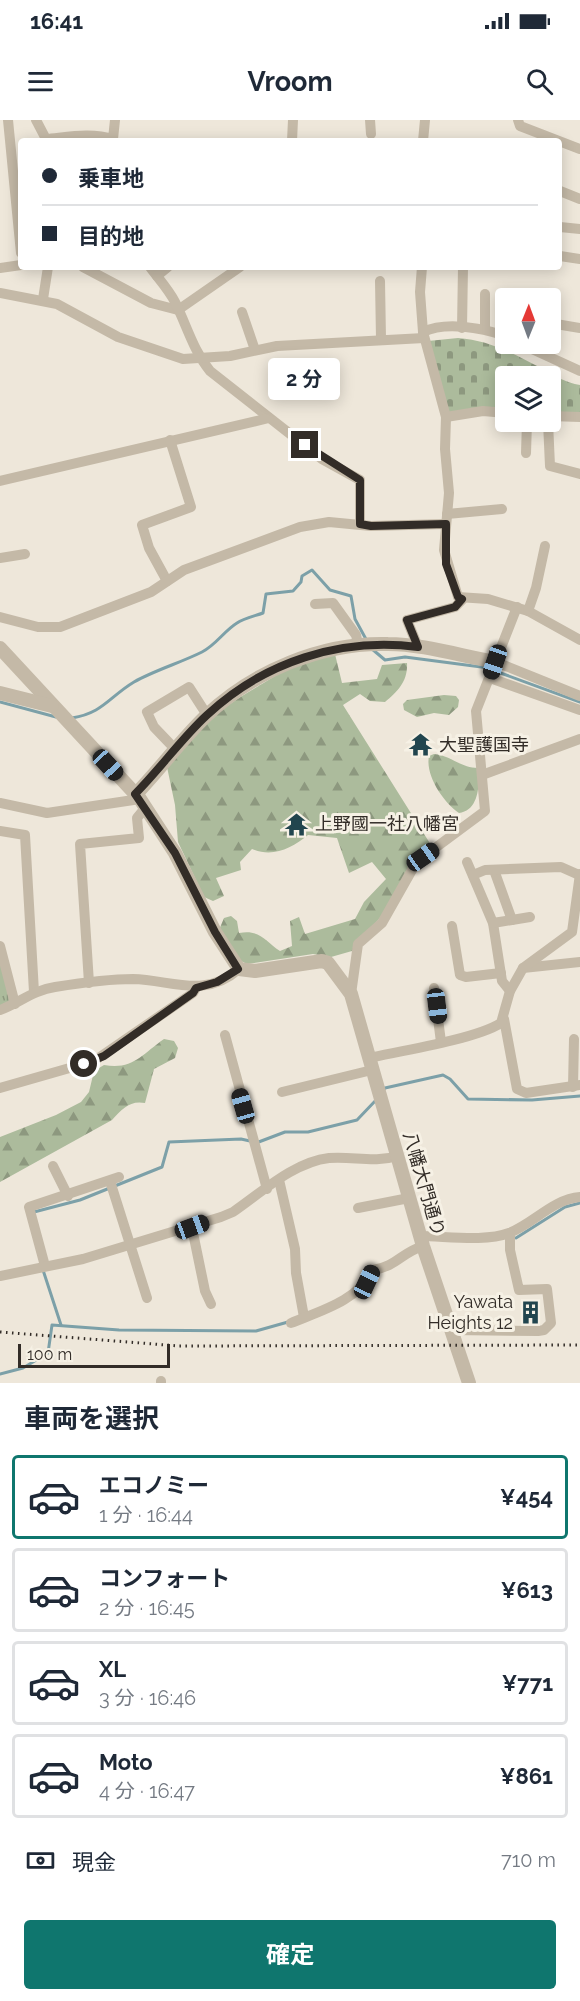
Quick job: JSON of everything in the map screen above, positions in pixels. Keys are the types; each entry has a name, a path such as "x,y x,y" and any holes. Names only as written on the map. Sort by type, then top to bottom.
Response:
{"street":[{"path":"8,120 18,195"},
{"path":"36,120 46,138"},
{"path":"112,138 114,120"},
{"path":"292,138 293,120"},
{"path":"370,120 370,134"},
{"path":"423,138 425,120"},
{"path":"518,120 520,126 534,136"},
{"path":"65,138 91,135 107,138"},
{"path":"562,143 580,148"},
{"path":"562,192 580,199"},
{"path":"562,227 580,229"},
{"path":"562,256 580,259"},
{"path":"0,268 18,266"},
{"path":"43,299 48,270"},
{"path":"88,270 151,303 178,310"},
{"path":"178,310 227,270"},
{"path":"422,270 420,292 423,335 446,417 445,449 449,493 446,519 446,564 458,597 488,599 522,609 580,640"},
{"path":"462,328 463,270"},
{"path":"153,271 178,310 200,358 221,381 322,459 357,476 361,486 360,524"},
{"path":"380,281 381,339"},
{"path":"0,293 43,299 57,304 118,337 164,350 183,359 423,335 433,327 485,329 495,332"},
{"path":"485,294 485,329"},
{"path":"242,312 255,350"},
{"path":"561,325 580,328"},
{"path":"540,354 580,372"},
{"path":"446,417 483,411 495,412"},
{"path":"561,416 580,417"},
{"path":"0,481 269,418"},
{"path":"526,453 527,432"},
{"path":"548,432 550,466 580,474"},
{"path":"167,581 149,548 142,525 191,507 170,440"},
{"path":"0,617 38,627 60,627 151,592 184,570 300,527 329,522 371,526 446,519 502,509"},
{"path":"351,994 358,944 382,923 412,870 423,857 485,811 476,711 495,662 522,609 536,588 545,546"},
{"path":"0,558 25,554"},
{"path":"418,647 407,620 455,607 462,599"},
{"path":"315,604 333,603 356,635 358,644"},
{"path":"89,983 80,844 139,838 137,818 140,800 176,750 207,715 222,702 288,662 310,654 358,644 418,647 495,662 580,696"},
{"path":"0,648 140,800 175,853 215,932 238,969"},
{"path":"490,678 580,710"},
{"path":"176,750 154,727 147,712 189,687 207,715"},
{"path":"0,693 52,706"},
{"path":"482,775 580,739"},
{"path":"0,803 47,813 140,800"},
{"path":"0,831 25,835 34,992"},
{"path":"467,862 493,923 502,981 510,991"},
{"path":"473,875 494,870 561,867 580,874 572,932 523,968 510,991 504,1019 517,1089 526,1093 576,1086 574,1040"},
{"path":"494,870 512,920"},
{"path":"493,923 530,917"},
{"path":"452,926 460,975 466,977 501,973"},
{"path":"0,946 15,1004"},
{"path":"0,1010 34,992 89,983 136,979 196,988 217,982 238,969 255,971 322,961 328,963 351,994"},
{"path":"523,968 550,963 580,962"},
{"path":"0,1088 94,1061 193,993 196,988"},
{"path":"434,988 441,1042"},
{"name":"八幡大門通り","path":"351,994 421,1241 453,1330 469,1383"},
{"path":"282,1092 492,1028 504,1019"},
{"path":"225,1035 267,1189"},
{"path":"0,1276 133,1245 234,1212 302,1166 328,1158 369,1160 398,1156"},
{"path":"53,1166 68,1196"},
{"path":"45,1266 29,1207 115,1179 147,1298"},
{"path":"279,1180 295,1248 296,1273 304,1317"},
{"path":"291,1323 344,1300 367,1282 373,1270 390,1267 421,1241 486,1237 510,1233 565,1200 580,1197"},
{"path":"358,1208 409,1198"},
{"path":"192,1227 205,1291 211,1304"},
{"path":"453,1330 538,1331 544,1330 551,1323 548,1289 519,1290 510,1250 510,1233"}],"green space":[{"path":"469,339 495,346 495,354 513,354 537,366 495,366 495,411 448,413 428,341"},
{"path":"561,378 580,385 580,415 561,414"},
{"name":"上野國一社八幡宮","path":"335,654 342,683 377,679 382,665 407,663 406,675 401,685 385,702 370,701 360,694 343,705 431,845 415,860 382,915 352,951 331,957 313,954 247,964 241,961 219,930 224,918 231,916 237,921 239,933 257,934 280,951 292,946 290,921 299,917 305,934 355,919 364,902 386,879 372,862 349,873 337,838 308,835 295,844 275,852 260,852 252,849 240,862 241,870 216,878 224,896 213,901 204,897 178,842 175,805 167,767 209,718 290,667"},
{"path":"444,695 456,696 459,700 458,707 449,715 434,713 417,717 404,710 403,704 407,700"},
{"path":"434,754 478,768 477,796 466,811 459,813 436,788 428,763 429,756"},
{"path":"0,946 15,1004 0,1010"},
{"path":"164,1039 174,1041 178,1048 175,1058 154,1069 145,1103 140,1102 127,1106 112,1120 0,1182 0,1137 56,1115 81,1102 89,1092 94,1071 104,1065 130,1063"}],"waterway":[{"path":"72,718 83,716 99,708 134,682 207,649 237,623 263,613 266,594 293,591 301,582 302,576 312,570 330,590 351,596 355,619 367,641"},
{"path":"372,649 385,660 405,657 489,668"},
{"path":"495,671 580,702"},
{"path":"0,702 56,717"},
{"path":"383,1091 385,1088 443,1075 450,1079 468,1099 532,1100 580,1096"},
{"path":"256,1143 285,1132 308,1132 357,1120 377,1099"},
{"path":"34,1212 80,1200 162,1167 169,1142 241,1139 250,1141"},
{"path":"516,1238 565,1207 580,1203"},
{"path":"43,1270 61,1325"},
{"path":"0,1374 23,1368 48,1353 52,1325 119,1330 256,1331 288,1322"}],"railway":[{"path":"0,1332 179,1346 580,1345"}],"place":[{"name":"大聖護国寺","path":"421,745"},
{"name":"上野國一社八幡宮","path":"297,824"},
{"name":"Yawata Heights 12","path":"531,1312"}],"route":[{"path":"84,1064 104,1056 157,1016 193,993 196,988 217,982 238,969 215,932 175,853 135,794 164,765 190,732 207,715 222,702 266,675 288,662 334,648 358,644 418,647 407,620 455,607 462,599 458,597 446,564 444,550 446,524 371,526 360,524 360,480 357,476 322,459 305,445"}]}
